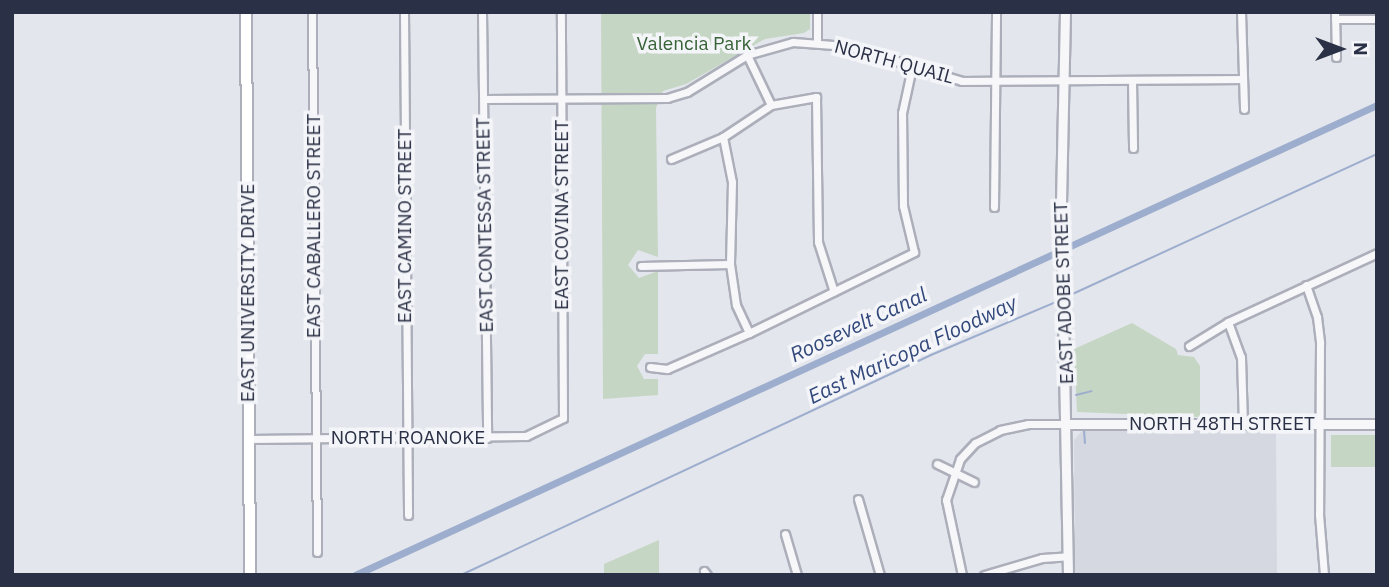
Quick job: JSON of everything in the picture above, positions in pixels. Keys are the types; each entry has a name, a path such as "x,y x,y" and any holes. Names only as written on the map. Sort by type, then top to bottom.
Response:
{"main road":[{"name":"EAST UNIVERSITY DRIVE","path":"246,12 250,575"}],"street":[{"name":"EAST CABALLERO STREET","path":"312,12 317,552"},
{"name":"EAST CAMINO STREET","path":"404,12 408,515"},
{"name":"EAST CONTESSA STREET","path":"482,12 487,438"},
{"name":"EAST COVINA STREET","path":"561,12 563,418"},
{"path":"817,12 817,41"},
{"path":"994,207 996,12"},
{"name":"EAST ADOBE STREET","path":"1065,12 1062,243 1068,424 1068,575"},
{"path":"1241,12 1244,108"},
{"path":"1336,57 1335,16 1377,19"},
{"name":"NORTH QUAIL","path":"484,99 667,98 687,92 747,55 767,47 817,41 962,81 1242,79"},
{"path":"747,55 771,105"},
{"path":"650,367 667,369 749,333 914,252 903,206 902,166 902,113 912,67"},
{"path":"1132,81 1133,148"},
{"path":"671,159 723,137 771,105 816,97 818,242 834,292"},
{"path":"723,137 733,182 730,264 736,305 749,333"},
{"path":"1189,346 1228,322 1377,253"},
{"path":"641,266 730,264"},
{"path":"1306,285 1320,343 1324,575"},
{"path":"1228,322 1241,357 1243,424"},
{"name":"NORTH ROANOKE","path":"249,439 526,436 563,418"},
{"path":"962,575 946,514 946,490 953,472 970,449 1000,430 1028,424 1068,424"},
{"name":"NORTH 48TH STREET","path":"1068,424 1377,424"},
{"path":"937,464 974,482"},
{"path":"858,499 880,575"},
{"path":"785,534 797,575"},
{"path":"984,575 1068,556"}],"shaded area":[{"path":"1083,430 1276,431 1277,575 1075,575 1074,440"}],"green space":[{"name":"Valencia Park","path":"601,12 810,12 810,29 804,33 765,39 686,84 663,91 656,108 658,257 638,250 628,265 639,278 658,271 658,354 645,354 637,366 644,379 658,379 658,395 603,399"},
{"path":"1132,323 1176,349 1178,355 1194,357 1200,366 1200,417 1077,412 1074,349"},
{"path":"1331,435 1377,435 1377,467 1331,467"},
{"path":"659,540 659,575 604,575 604,564"}],"waterway":[{"name":"Roosevelt Canal","path":"355,575 1377,105"},
{"name":"East Maricopa Floodway","path":"1066,297 1377,154"},
{"name":"East Maricopa Floodway","path":"461,575 931,355 1058,301"},
{"path":"1076,395 1092,391"},
{"path":"1084,430 1085,443"}]}
